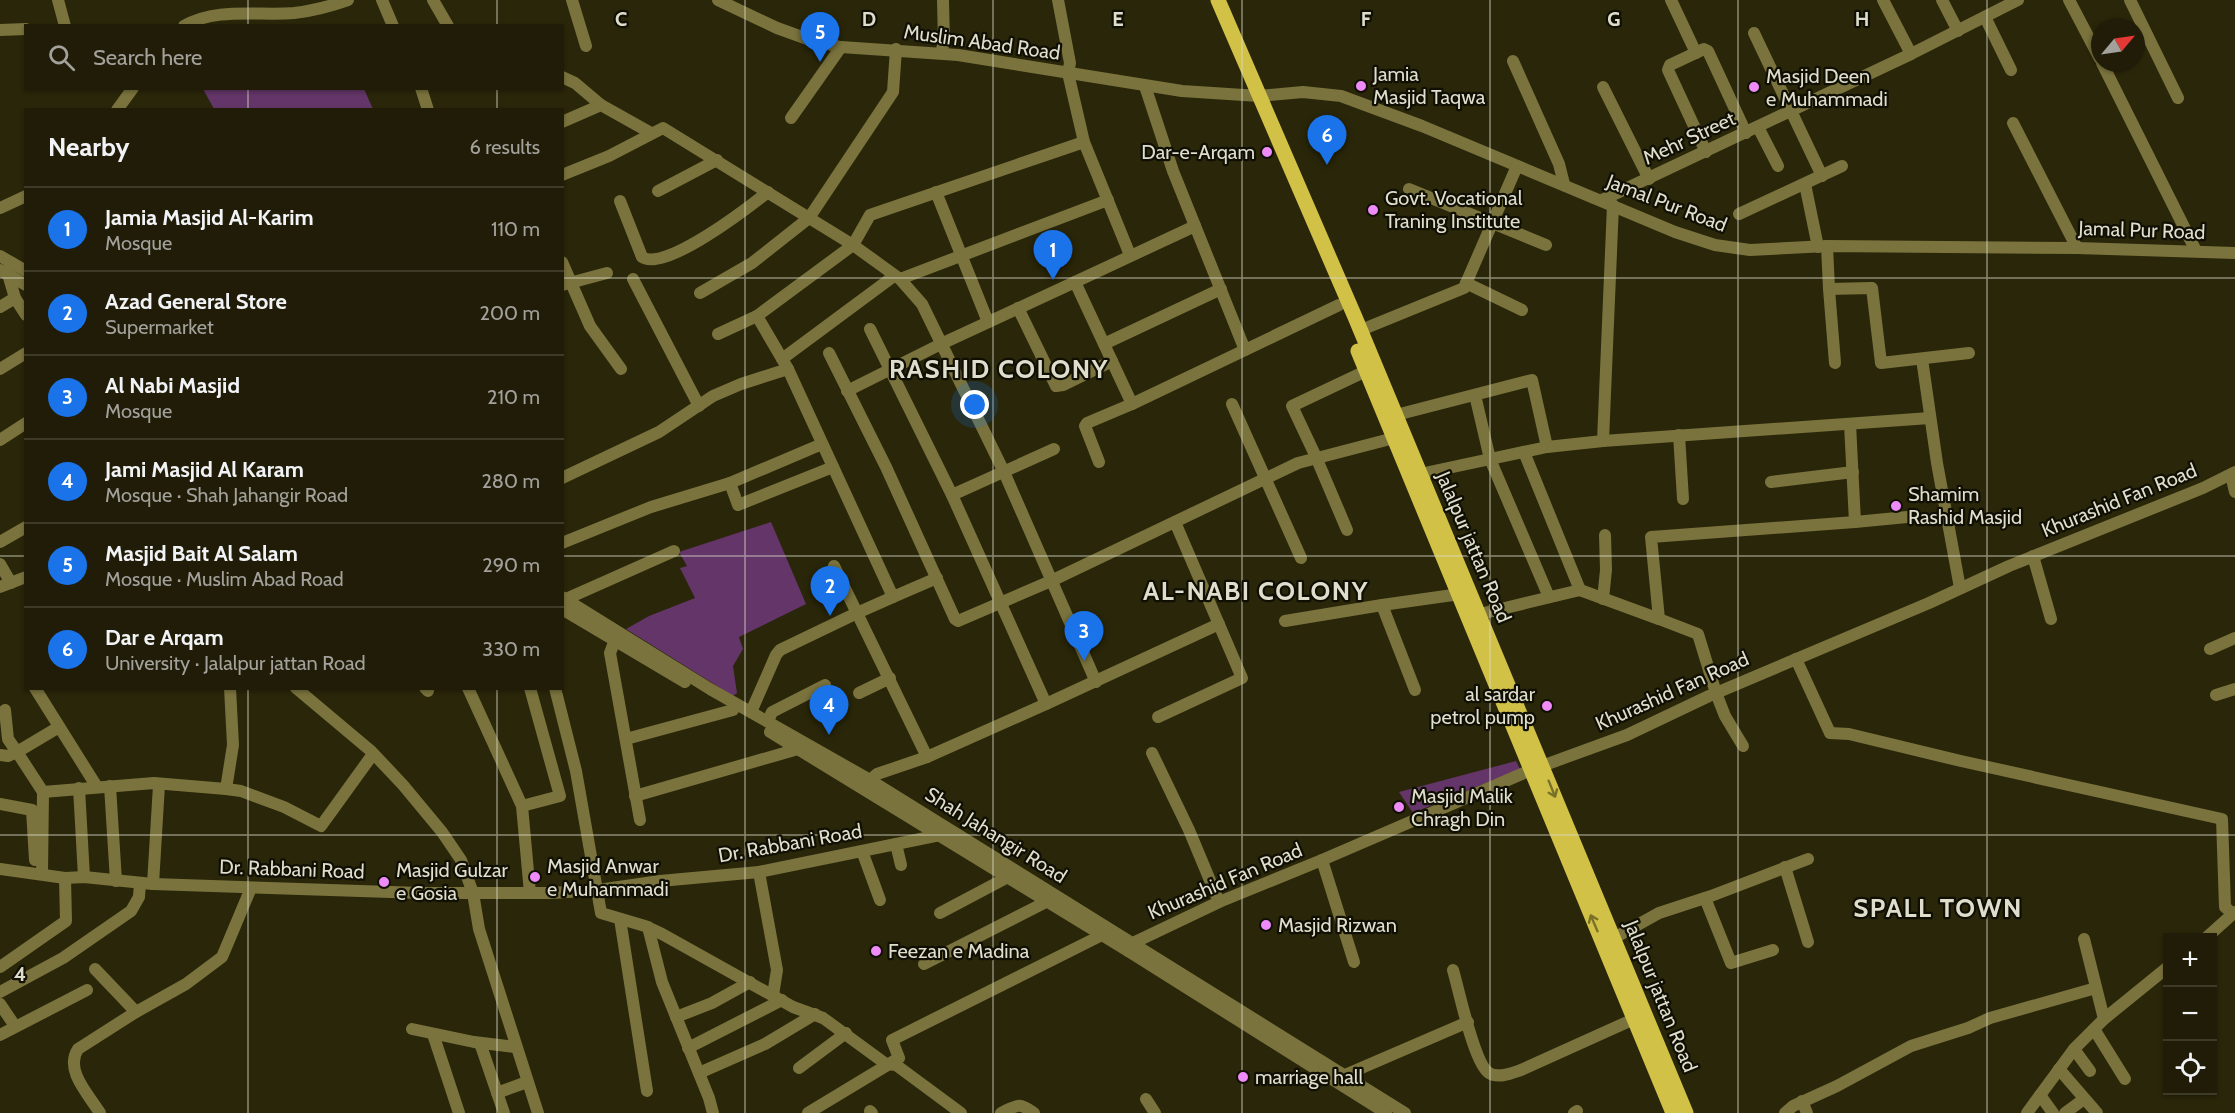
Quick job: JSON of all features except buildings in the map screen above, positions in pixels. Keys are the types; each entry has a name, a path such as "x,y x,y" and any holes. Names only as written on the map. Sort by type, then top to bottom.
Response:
{"main road":[{"name":"Jalalpur jattan Road","path":"1218,1 1339,305 1354,322 1366,371 1394,438 1413,465 1480,614 1506,693"},
{"name":"Jalalpur jattan Road","path":"1254,96 1396,415 1460,594 1506,693 1537,768 1634,1018 1686,1113"},
{"name":"Jalalpur jattan Road","path":"1537,768 1614,938 1664,1076 1673,1113"}],"street":[{"path":"58,0 64,24"},
{"path":"188,24 201,18 235,14 295,13 348,0"},
{"path":"382,0 392,24"},
{"path":"433,0 447,24"},
{"path":"572,0 586,46"},
{"name":"Muslim Abad Road","path":"718,0 777,28 813,41 841,47 941,53 1145,86 1254,96"},
{"path":"941,53 944,42 942,0"},
{"path":"1058,0 1070,63 1068,73 1084,142 1130,255"},
{"path":"1671,0 1696,53"},
{"path":"1883,0 1911,54"},
{"path":"1942,0 1958,31"},
{"name":"Mehr Street","path":"1608,202 1649,179 1958,31 1991,9 2018,0"},
{"path":"2069,0 2091,42"},
{"path":"2130,0 2178,98"},
{"path":"1991,9 2011,70"},
{"path":"0,30 24,29"},
{"path":"1754,33 1822,176"},
{"path":"791,118 841,47"},
{"path":"1706,152 1668,70 1670,65 1704,49 1708,51 1746,133"},
{"path":"700,292 752,263 809,219 892,92 896,50"},
{"path":"1513,61 1559,164 1564,184"},
{"path":"2106,72 2196,251"},
{"path":"564,78 575,82 601,105 651,133"},
{"path":"1145,86 1173,171 1245,350"},
{"path":"1603,87 1649,179"},
{"path":"118,108 132,90"},
{"path":"422,90 427,108"},
{"name":"Jamal Pur Road","path":"1254,96 1304,92 1341,96 1422,126 1675,232 1715,245 1750,250 1823,247 2077,248 2235,253"},
{"path":"564,121 601,105"},
{"path":"2013,123 2077,248"},
{"path":"1758,127 1778,166"},
{"path":"564,174 609,156 663,128 717,159 853,245 897,278 922,303 1004,472 1096,682"},
{"path":"718,334 757,316 853,245 870,215 1084,142"},
{"path":"658,191 717,159"},
{"path":"1354,322 1464,288 1517,166"},
{"path":"1739,214 1842,166"},
{"path":"1805,184 1823,247 1836,363"},
{"path":"1409,189 1546,245"},
{"path":"620,201 642,257 645,260 652,260 676,252 719,230 768,192"},
{"path":"936,192 988,322"},
{"path":"0,208 24,197"},
{"path":"564,477 659,432 713,396 785,364 897,278 1108,200"},
{"path":"1603,441 1608,202"},
{"path":"848,391 941,344 1196,226"},
{"path":"0,256 7,269 15,298 24,312"},
{"path":"7,269 24,271"},
{"path":"7,269 24,283"},
{"path":"607,273 567,284 590,326 621,369"},
{"path":"633,279 699,406"},
{"path":"1075,282 1132,404"},
{"path":"1466,283 1522,310"},
{"path":"1829,289 1872,288 1881,363 1969,353"},
{"path":"1104,344 1221,289"},
{"path":"0,307 15,298"},
{"path":"1099,462 1084,426 1087,423 1132,404 1339,305"},
{"path":"1018,308 1056,386 1063,386 1112,361"},
{"path":"757,316 785,364 893,597"},
{"path":"870,329 892,369 952,495 1046,704"},
{"path":"830,353 886,467 955,619 958,621 1051,581 1266,478 1316,457 1394,438"},
{"path":"0,369 24,354"},
{"path":"1922,358 1930,418 1960,588"},
{"path":"1347,530 1292,406 1366,371"},
{"path":"1396,415 1532,380 1546,447"},
{"path":"1475,395 1490,459 1549,597"},
{"path":"1232,404 1301,558"},
{"path":"1413,465 1490,459 1546,447 1603,441 1930,418"},
{"path":"0,440 24,424"},
{"path":"1850,424 1855,522"},
{"path":"1679,435 1683,499"},
{"path":"564,542 651,507 730,483 822,444"},
{"path":"952,495 1054,449"},
{"path":"1524,452 1580,590"},
{"path":"730,483 738,504 833,467"},
{"path":"1771,482 1853,472"},
{"path":"2233,473 2235,492"},
{"name":"Khurashid Fan Road","path":"1130,947 1219,902 1537,768 1626,735 1716,693 2033,556 2203,488 2233,473"},
{"path":"1659,619 1651,537 1907,517"},
{"path":"1158,717 1242,678 1175,522"},
{"path":"0,542 24,528"},
{"path":"1603,598 1606,570 1605,535"},
{"path":"564,601 674,551"},
{"path":"2033,556 2051,619"},
{"path":"0,564 5,585 24,578"},
{"path":"834,566 927,757"},
{"path":"751,712 780,650 937,578"},
{"path":"1480,614 1580,590 1698,634 1725,716 1743,746"},
{"path":"1285,621 1382,604 1460,594"},
{"name":"Shah Jahangir Road","path":"564,601 615,640 1102,935 1130,947"},
{"name":"Shah Jahangir Road","path":"564,601 710,689 870,780 1130,947"},
{"path":"1382,604 1415,690"},
{"path":"870,780 877,774 927,757 1096,682 1219,624"},
{"path":"2210,649 2235,638"},
{"path":"615,640 610,653 640,819"},
{"path":"1796,659 1830,733 1849,734 1961,762 2222,819 2225,907 2234,912 2212,933"},
{"path":"859,693 890,678"},
{"path":"768,721 772,712 825,685"},
{"path":"2216,695 2235,689"},
{"path":"36,690 59,727 104,787 116,881"},
{"path":"225,789 233,745 230,690"},
{"path":"298,690 373,754 403,784 442,832 461,860 473,893 479,929 538,1113"},
{"path":"469,690 522,806 530,893"},
{"path":"522,806 560,796 531,690"},
{"path":"556,690 576,771 601,913 648,927 793,1007 815,1014 846,1033 886,1064 896,1065 961,1113"},
{"path":"5,710 8,739 43,792"},
{"path":"626,739 733,710"},
{"path":"0,755 8,756 59,727"},
{"path":"635,796 798,749"},
{"path":"1152,753 1189,830 1219,902"},
{"path":"43,792 159,784 225,789 241,791 284,807 321,826 373,754"},
{"path":"153,884 159,784"},
{"path":"79,788 84,878"},
{"path":"39,874 37,809 43,792"},
{"path":"0,804 37,809"},
{"name":"Dr. Rabbani Road","path":"0,869 65,878 153,884 530,893 598,890 660,881 759,872 940,835"},
{"path":"896,844 901,865"},
{"path":"861,851 880,900"},
{"path":"1614,938 1659,913 1808,859"},
{"path":"1322,860 1354,962"},
{"path":"1785,867 1808,942"},
{"path":"759,872 777,970 777,998"},
{"path":"940,913 1008,877"},
{"path":"0,967 66,921 65,878"},
{"path":"0,992 63,958 131,911 138,897 140,883"},
{"path":"100,1113 74,1069 74,1058 78,1049 186,984 222,957 251,888"},
{"path":"1705,898 1731,963 1773,950"},
{"path":"924,964 1048,901"},
{"path":"620,919 647,1091"},
{"path":"648,927 662,982 713,1113"},
{"path":"808,1113 899,1057 892,1040 1102,935"},
{"path":"2084,939 2104,1019"},
{"path":"1130,947 1343,1079 1405,1113"},
{"path":"94,969 136,1012"},
{"path":"1453,970 1481,1064 1489,1073 1502,1076 1521,1070 1634,1018"},
{"path":"2027,1113 2074,1049 2104,1019 2163,971"},
{"path":"676,1017 712,1003 750,982"},
{"path":"1785,1113 1804,1107 1911,1046 1968,1028 1990,1018 2096,988"},
{"path":"0,1035 87,990"},
{"path":"688,1048 777,998"},
{"path":"0,1004 15,1026"},
{"path":"699,1073 765,1044 815,1014"},
{"path":"1343,1079 1468,1022"},
{"path":"412,1029 480,1043 516,1047"},
{"path":"2094,1029 2125,1078"},
{"path":"799,1068 846,1033"},
{"path":"433,1034 459,1113"},
{"path":"480,1043 504,1113"},
{"path":"2074,1049 2090,1071"},
{"path":"2059,1069 2097,1113"},
{"path":"1343,1079 1386,1113"},
{"path":"497,1093 527,1082"},
{"path":"2040,1095 2053,1113"},
{"path":"1146,1099 1155,1113"},
{"path":"2065,1113 2084,1099"},
{"path":"1001,1113 1018,1105 1025,1106 1034,1113"}],"shaded area":[{"path":"204,90 364,90 373,108 213,108"},
{"path":"771,522 806,604 739,637 743,649 733,666 737,693 733,696 626,629 649,616 695,598 680,568 687,566 679,552"},
{"path":"1516,761 1520,769 1413,813 1399,792"}],"place":[{"name":"Masjid Bait Al Salam","path":"820,62"},
{"name":"Jamia Masjid Taqwa","path":"1361,86"},
{"name":"Masjid Deen e Muhammadi","path":"1754,87"},
{"name":"Dar-e-Arqam","path":"1267,152"},
{"name":"Dar e Arqam","path":"1327,165"},
{"name":"Govt. Vocational Traning Institute","path":"1373,210"},
{"name":"Jamia Masjid Al-Karim","path":"1053,280"},
{"name":"Shamim Rashid Masjid","path":"1896,506"},
{"name":"Azad General Store","path":"830,616"},
{"name":"Al Nabi Masjid","path":"1084,661"},
{"name":"al sardar petrol pump","path":"1547,706"},
{"name":"Jami Masjid Al Karam","path":"829,735"},
{"name":"Masjid Malik Chragh Din","path":"1399,807"},
{"name":"Masjid Anwar e Muhammadi","path":"535,877"},
{"name":"Masjid Gulzar e Gosia","path":"384,882"},
{"name":"Masjid Rizwan","path":"1266,925"},
{"name":"Feezan e Madina","path":"876,951"},
{"name":"marriage hall","path":"1243,1077"}],"district":[{"name":"RASHID COLONY","path":"999,369"},
{"name":"AL-NABI COLONY","path":"1256,591"},
{"name":"SPALL TOWN","path":"1938,908"}]}
